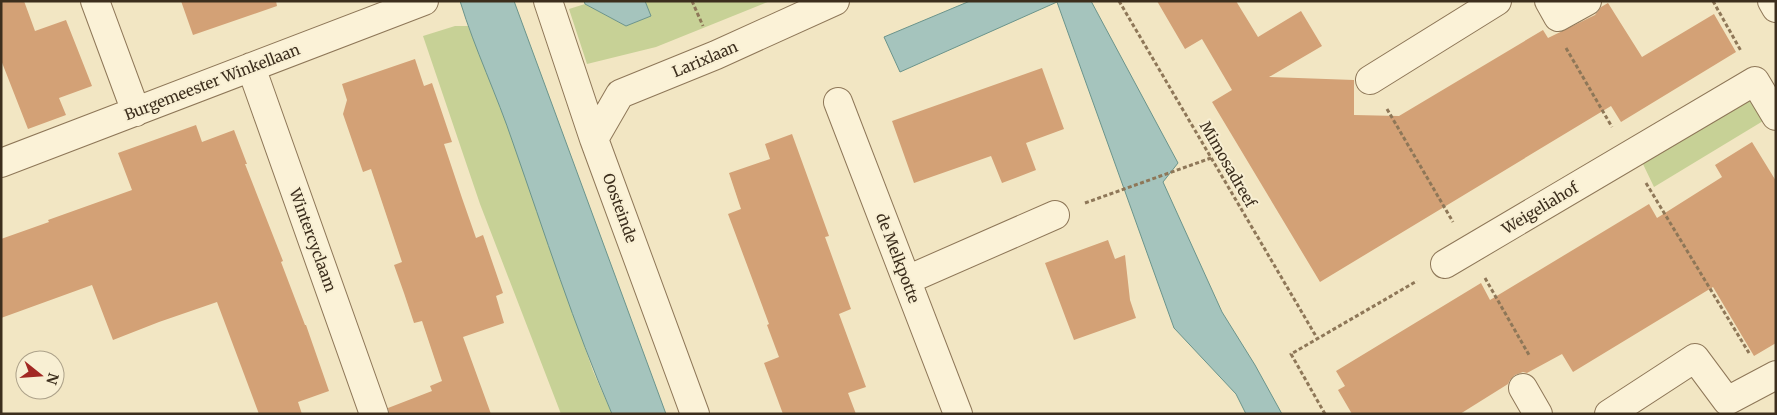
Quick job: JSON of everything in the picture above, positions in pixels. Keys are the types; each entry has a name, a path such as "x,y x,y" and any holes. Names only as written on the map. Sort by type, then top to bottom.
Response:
{"street":[{"path":"95,1 136,112"},
{"name":"Burgemeester Winkellaan","path":"1,163 424,1"},
{"name":"Oosteinde","path":"548,1 594,139 695,414"},
{"name":"Larixlaan","path":"594,139 620,94 716,55 835,1"},
{"path":"1370,80 1497,1"},
{"path":"1554,9 1588,1"},
{"path":"1772,1 1776,8"},
{"name":"Wintercyclaam","path":"251,67 374,414"},
{"path":"1755,81 1776,116"},
{"name":"Weigeliahof","path":"1445,264 1755,81"},
{"name":"de Melkpotte","path":"838,102 958,414"},
{"path":"907,280 1055,215"},
{"path":"1609,414 1695,358 1727,400 1771,378"},
{"path":"1523,388 1538,414"}],"path":[{"name":"Mimosadreef","path":"1119,1 1317,338"},
{"path":"1713,1 1754,73 1755,81"},
{"path":"1554,9 1557,32 1629,156 1771,378"},
{"path":"1117,191 1211,158"},
{"path":"1325,414 1291,354 1445,264"}],"green space":[{"path":"645,1 770,1 656,47 587,64 569,9 585,4 626,26 651,16"},
{"path":"455,26 468,26 509,130 593,371 612,414 561,414 480,204 423,36"},
{"path":"1753,96 1768,118 1654,187 1642,162"}],"water":[{"path":"460,1 514,1 666,414 612,414 572,314 507,125 472,37"},
{"path":"584,1 645,1 651,16 626,26 585,4"},
{"path":"970,1 1091,1 1178,163 1163,182 1222,312 1255,365 1282,414 1246,414 1236,394 1174,328 1057,2 900,72 884,37"}],"building":[{"path":"1,1 24,1 35,31 66,20 92,86 59,98 66,115 28,129 1,60"},
{"path":"181,1 276,1 277,6 193,35"},
{"path":"1157,1 1236,1 1258,37 1301,11 1322,46 1269,77 1354,80 1354,115 1399,116 1543,30 1548,38 1595,15 1601,7 1608,3 1642,57 1714,14 1736,52 1621,122 1611,106 1320,282 1212,102 1232,90 1202,39 1185,49"},
{"path":"415,59 424,86 432,83 452,142 444,144 462,198 476,238 483,235 503,293 496,296 504,323 463,337 491,414 389,414 388,408 432,391 430,386 442,381 422,321 414,323 394,265 402,262 371,169 363,172 343,114 347,100 342,84"},
{"path":"1042,68 1064,129 1026,143 1036,170 1002,183 991,156 914,183 892,121"},
{"path":"196,125 202,142 234,130 247,164 245,164 283,261 281,262 329,391 298,402 302,414 259,414 217,302 113,340 92,285 1,318 1,239 132,190 118,153"},
{"path":"792,134 829,236 825,237 851,309 839,314 866,387 848,393 856,414 783,414 764,363 779,357 767,325 769,324 728,214 741,209 729,173 770,159 765,144"},
{"path":"1752,142 1776,181 1776,343 1754,356 1713,287 1573,372 1562,354 1527,373 1523,372 1515,375 1508,384 1460,414 1352,414 1338,390 1345,386 1336,371 1481,283 1490,300 1649,204 1657,218 1722,177 1715,165"},
{"path":"1108,240 1115,259 1125,255 1130,300 1136,318 1074,340 1045,263"}]}
